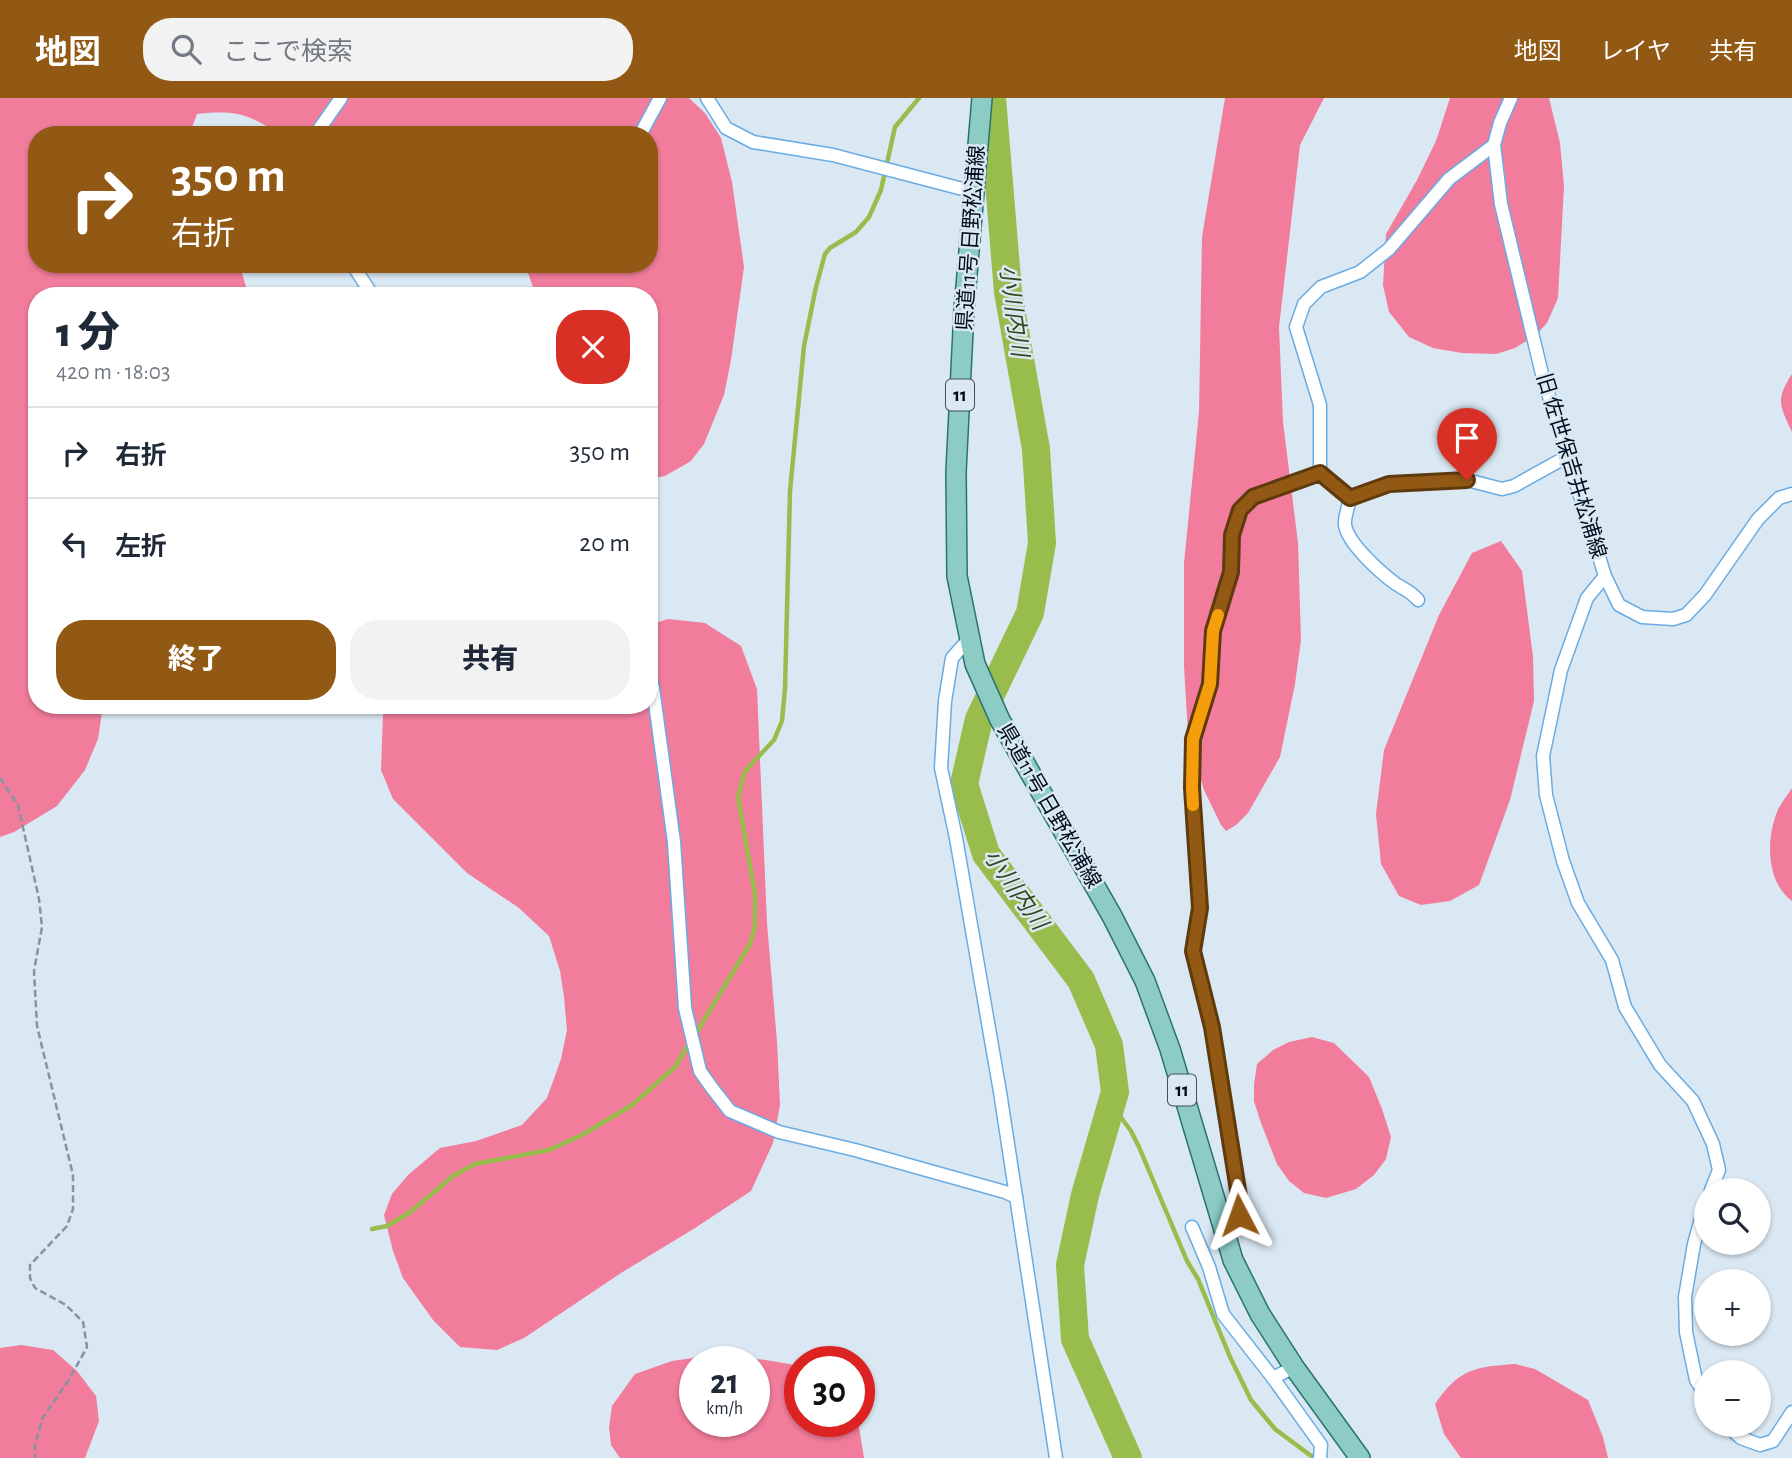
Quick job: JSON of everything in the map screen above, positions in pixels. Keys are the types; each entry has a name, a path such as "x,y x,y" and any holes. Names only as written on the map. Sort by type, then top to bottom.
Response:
{"main road":[{"name":"県道11号 日野松浦線","path":"982,98 964,310 956,472 957,576 975,664 1000,720 1112,916 1145,981 1170,1049 1233,1260 1260,1314 1294,1367 1360,1458"}],"street":[{"path":"321,126 341,98"},
{"path":"645,126 660,98"},
{"path":"707,98 726,128 753,142 833,155 974,192"},
{"name":"旧 佐世保吉井松浦線","path":"1511,98 1493,145 1501,204 1542,374 1605,576 1619,605 1642,617 1673,619 1686,615 1704,595 1758,519 1779,498 1792,494"},
{"path":"1320,473 1320,405 1296,327 1304,304 1321,287 1360,272 1389,249 1449,180 1493,145"},
{"path":"1350,498 1389,484 1467,480 1502,489 1514,486 1568,456"},
{"path":"1320,473 1350,498"},
{"path":"1222,1223 1239,1215 1241,1209 1212,1027 1193,951 1200,908 1192,788 1193,739 1210,684 1213,631 1231,572 1232,535 1240,510 1253,497 1320,473"},
{"path":"1350,498 1345,526 1354,543 1369,561 1418,600"},
{"path":"1605,576 1587,598 1561,670 1543,756 1546,796 1578,903 1612,960 1625,1007 1660,1065 1693,1101 1713,1144 1719,1170 1716,1178"},
{"path":"969,639 952,658 945,701 941,768 956,838 1000,1092 1056,1458"},
{"path":"657,714 674,842 685,1008 700,1071 712,1088 730,1111 779,1132 855,1150 1016,1197"},
{"path":"1192,1227 1209,1266 1223,1314 1321,1445 1320,1454"},
{"path":"1694,1244 1685,1297 1686,1332 1694,1370"},
{"path":"1273,1378 1294,1367"},
{"path":"1740,1437 1760,1445 1773,1441 1792,1412"}],"path":[{"path":"0,778 18,805 39,899 42,927 34,971 37,1026 73,1175 73,1209 67,1226 30,1265 30,1278 36,1288 66,1305 83,1322 87,1348 42,1419 35,1446 35,1458"}],"shaded area":[{"path":"0,98 689,98 705,113 721,138 732,182 744,267 724,395 704,444 691,461 658,477 658,287 533,287 528,273 658,273 658,126 267,126 242,115 223,113 197,114 192,126 28,126 28,273 242,273 246,287 28,287 28,714 102,714 98,739 85,770 57,806 14,832 0,837"},
{"path":"1225,98 1324,98 1300,145 1279,327 1283,422 1298,543 1301,640 1280,757 1248,813 1226,831 1204,790 1188,733 1184,666 1184,563 1199,412 1202,237"},
{"path":"1450,98 1549,98 1560,143 1564,186 1558,298 1547,323 1536,335 1515,348 1496,354 1462,353 1433,348 1409,337 1389,312 1383,285 1386,234 1436,141"},
{"path":"1792,374 1792,432 1781,397"},
{"path":"1501,541 1522,571 1533,657 1534,701 1510,800 1479,885 1450,901 1421,905 1399,896 1381,864 1376,814 1384,750 1439,615 1472,553"},
{"path":"668,619 705,623 741,646 757,689 767,923 780,1105 773,1143 751,1191 695,1228 621,1273 524,1338 497,1350 460,1347 433,1320 403,1278 384,1215 392,1194 408,1175 440,1148 476,1141 522,1125 547,1098 561,1059 567,1030 564,997 560,971 549,936 519,908 467,873 393,799 381,770 383,714 658,714 658,622"},
{"path":"1792,788 1792,901 1777,883 1770,847 1777,812"},
{"path":"1312,1037 1334,1043 1369,1077 1391,1137 1386,1159 1374,1175 1356,1189 1326,1198 1304,1193 1289,1181 1277,1164 1254,1101 1257,1064 1273,1050 1289,1042"},
{"path":"21,1345 53,1350 77,1371 96,1396 99,1421 85,1458 0,1458 0,1348"},
{"path":"679,1360 679,1437 770,1437 770,1361 784,1363 784,1437 861,1437 864,1458 620,1458 611,1445 609,1427 612,1406 635,1374"},
{"path":"1515,1364 1535,1369 1588,1400 1603,1437 1608,1458 1461,1458 1444,1434 1435,1404 1452,1383 1469,1372"}],"waterway":[{"path":"695,1035 750,944 755,927 755,894 738,797 745,771 774,740 782,721 790,491 804,346 816,287 825,254 856,232 869,217 881,190 895,127 919,98"},
{"name":"小川内川","path":"992,98 1008,292 1036,449 1042,543 1030,613 979,719 964,784 986,854 1081,980 1109,1045 1115,1092 1085,1195 1070,1265 1075,1339 1128,1458"},
{"path":"372,1229 387,1226 409,1213 453,1176 475,1164 549,1150 582,1135 632,1105 675,1067 690,1042"},
{"path":"1111,1104 1139,1147 1187,1261 1198,1279 1251,1400 1275,1429 1314,1458"}],"slow traffic":[{"path":"1193,805 1193,739 1210,684 1213,631 1218,615"}],"route":[{"path":"1239,1215 1241,1209 1212,1027 1193,951 1200,908 1192,788 1193,739 1210,684 1213,631 1231,572 1232,535 1240,510 1253,497 1320,473 1350,498 1389,484 1467,480"}]}
